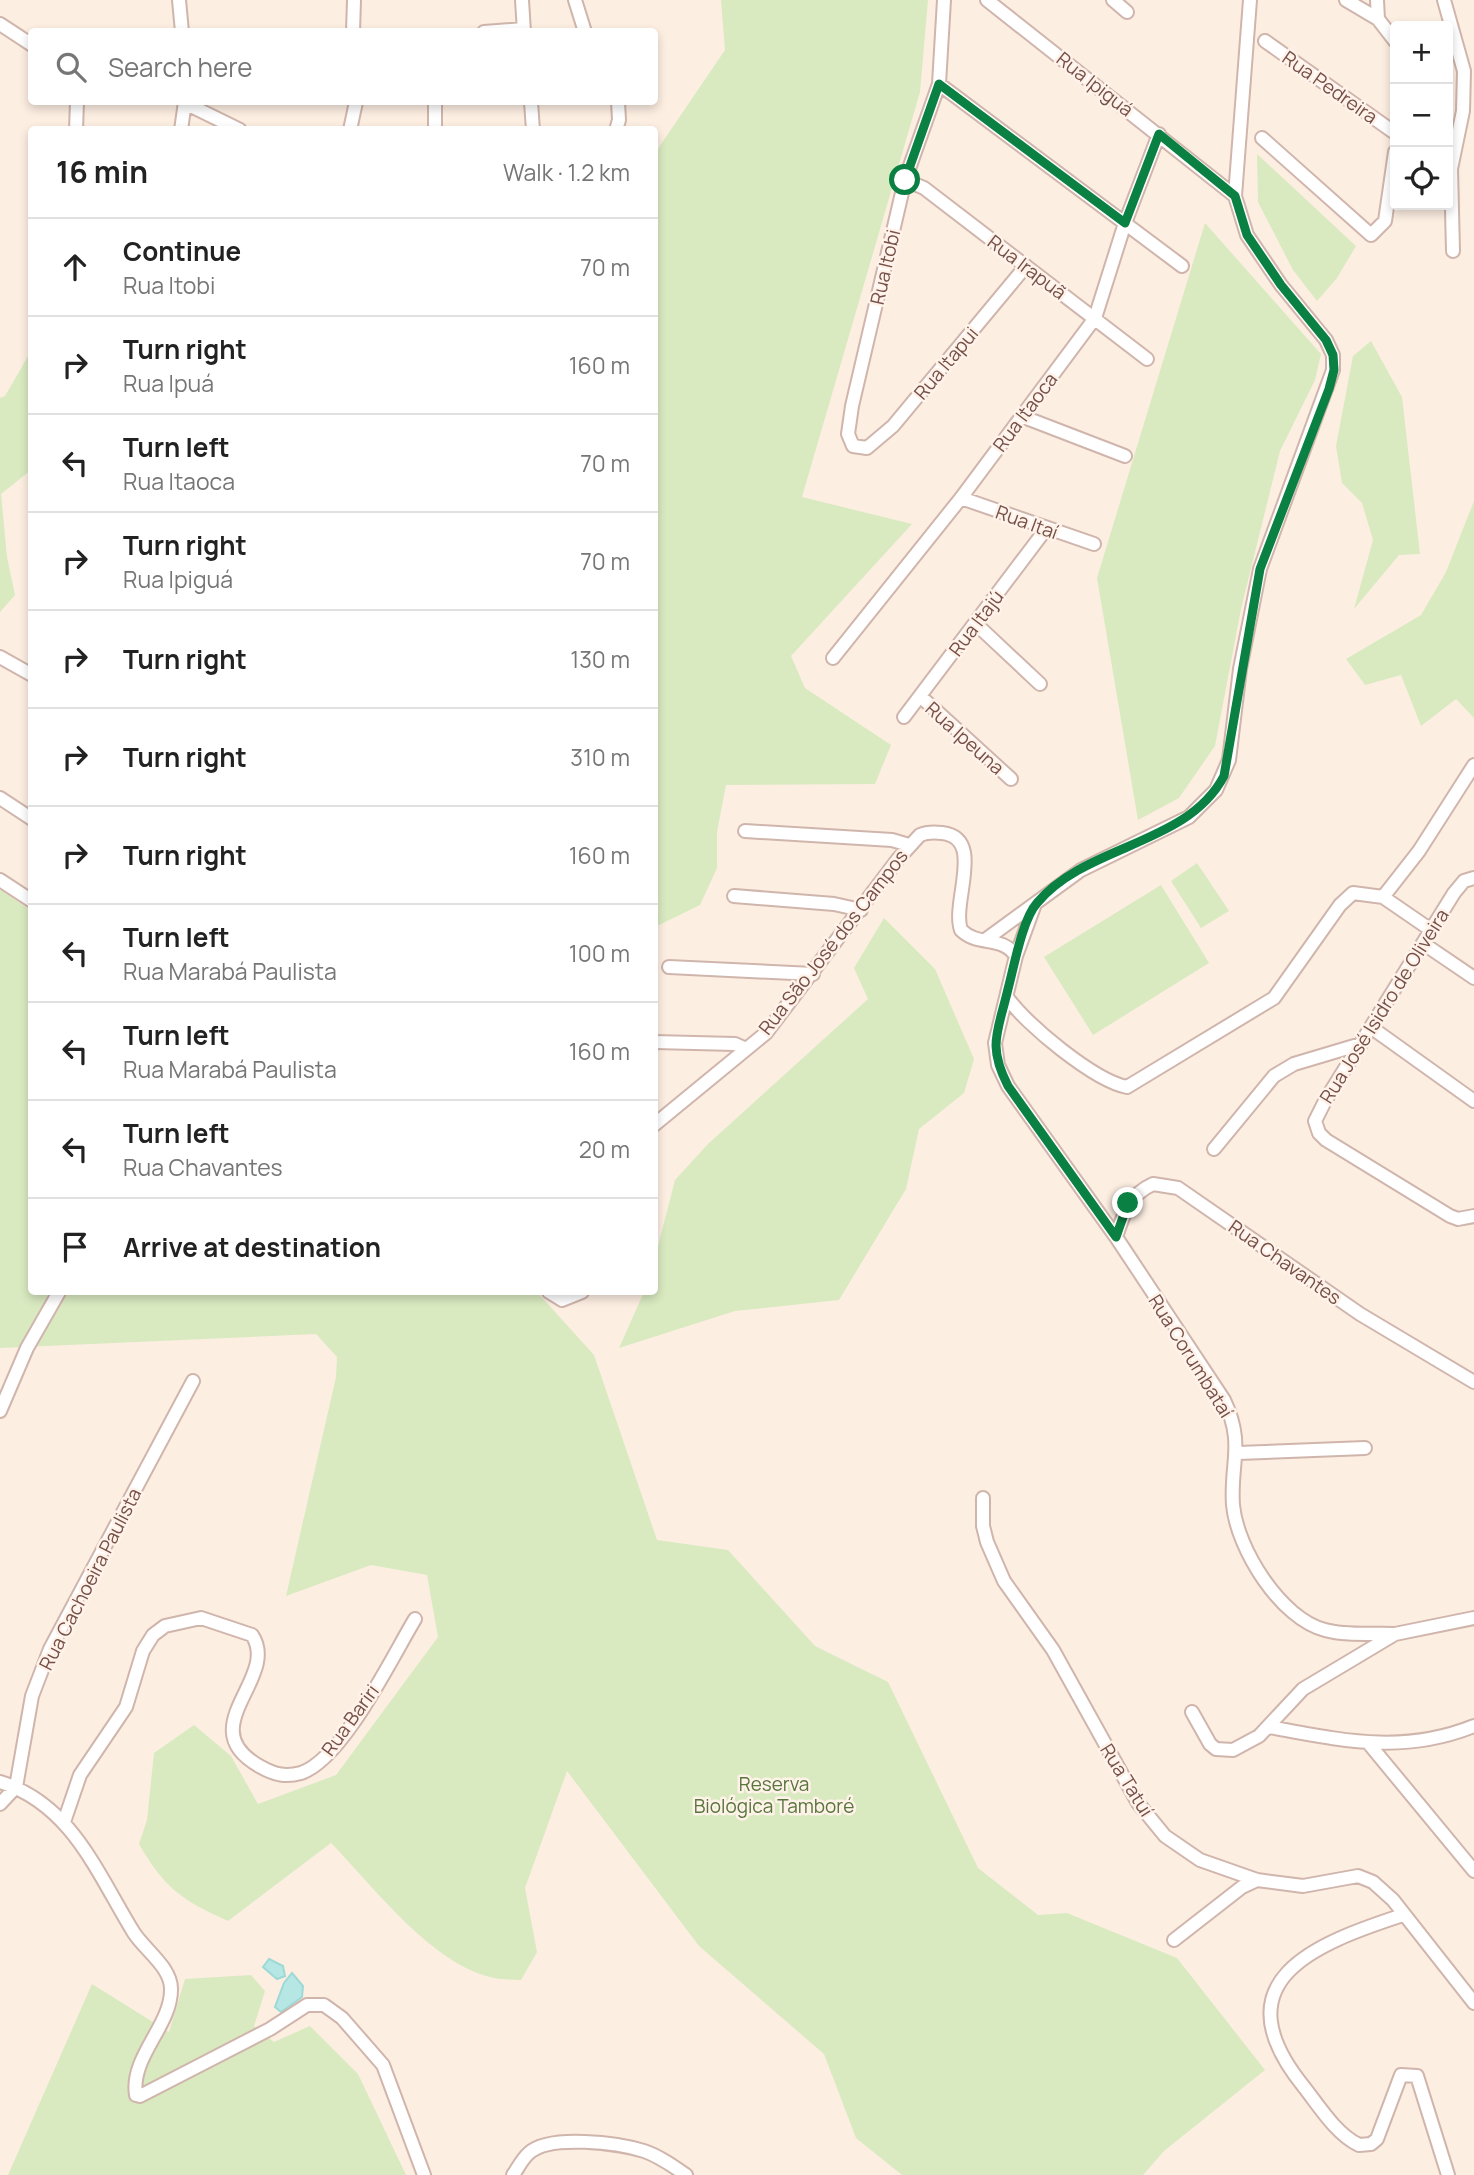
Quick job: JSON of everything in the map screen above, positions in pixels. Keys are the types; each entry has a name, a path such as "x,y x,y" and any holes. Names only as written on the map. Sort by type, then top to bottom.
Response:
{"street":[{"path":"179,0 182,28"},
{"path":"353,28 354,0"},
{"path":"522,0 524,28"},
{"path":"575,0 584,28"},
{"name":"Rua Itobi","path":"859,449 849,440 850,416 905,180 939,84 944,0"},
{"name":"Rua Ipiguá","path":"987,0 1235,196"},
{"path":"1113,0 1127,12"},
{"path":"985,940 1081,870 1189,817 1216,790 1229,760 1240,669 1260,569 1334,370 1333,355 1326,340 1281,285 1247,235 1235,196 1250,0"},
{"path":"1346,0 1378,19 1390,35"},
{"path":"1377,0 1378,19"},
{"path":"1444,0 1464,71 1463,111 1451,169 1453,251"},
{"path":"0,24 28,42"},
{"name":"Rua Pedreira","path":"1265,41 1390,129"},
{"path":"939,84 1182,266"},
{"path":"76,126 77,105"},
{"path":"182,126 185,105"},
{"path":"191,105 232,126"},
{"path":"351,126 355,105"},
{"path":"435,105 435,126"},
{"path":"531,105 533,126"},
{"path":"618,105 620,120 618,126"},
{"name":"Rua Itaoca","path":"833,657 961,498 1095,318 1125,223 1159,134"},
{"path":"1262,138 1371,235 1385,220 1390,186"},
{"name":"Rua Irapuã","path":"905,180 924,188 1147,359"},
{"name":"Rua Itapui","path":"859,449 873,444 893,426 1026,266"},
{"path":"1021,416 1125,456"},
{"name":"Rua Itaí","path":"961,498 1094,544"},
{"name":"Rua Itajú","path":"904,717 1046,529"},
{"path":"976,624 1040,684"},
{"path":"0,657 28,673"},
{"name":"Rua Ipeuna","path":"920,696 1011,779"},
{"path":"1383,897 1419,852 1474,765"},
{"path":"0,798 28,816"},
{"path":"745,831 892,840 909,845"},
{"name":"Rua São José dos Campos","path":"658,1122 766,1033 909,845 925,833 948,834 959,840 965,857 959,924 967,936 1003,944 1016,956"},
{"name":"Rua José Isidro de Oliveira","path":"1474,878 1464,881 1431,930 1315,1121 1319,1133 1450,1216 1458,1219 1474,1216"},
{"path":"0,880 28,898"},
{"path":"1006,997 1017,1013 1044,1037 1108,1079 1127,1087 1274,998 1345,898 1353,893 1383,897 1431,930"},
{"path":"734,896 834,904 861,910"},
{"name":"Rua Corumbataí","path":"1035,904 1016,956 995,1043 998,1066 1008,1086 1116,1237 1224,1401 1236,1430 1237,1453 1233,1485 1237,1523 1272,1591 1302,1620 1324,1630 1395,1634"},
{"path":"1424,944 1474,978"},
{"path":"668,967 813,974"},
{"path":"1372,1028 1474,1101"},
{"path":"658,1042 735,1044 746,1049"},
{"path":"710,1044 720,1055 721,1068"},
{"path":"1214,1149 1263,1087 1285,1068 1361,1044"},
{"name":"Rua Chavantes","path":"1116,1237 1128,1203 1135,1195 1153,1184 1178,1188 1360,1314 1474,1382"},
{"path":"0,1411 27,1348 57,1295"},
{"name":"Rua Cachoeira Paulista","path":"16,1787 32,1696 50,1649 193,1381"},
{"path":"1237,1453 1365,1448"},
{"name":"Rua Tatuí","path":"984,1498 983,1526 1000,1573 1053,1650 1138,1803 1178,1847 1226,1871 1257,1880 1303,1886 1358,1876 1384,1891 1474,2003"},
{"name":"Rua Bariri","path":"64,1822 80,1774 126,1707 143,1651 153,1635 165,1626 201,1618 251,1635 258,1659 234,1716 233,1734 238,1749 250,1762 286,1776 304,1772 320,1762 339,1741 360,1713 415,1619"},
{"path":"1192,1712 1210,1744 1224,1751 1247,1744 1269,1727 1303,1689 1395,1634 1474,1618"},
{"path":"1269,1727 1370,1745 1437,1737 1474,1726"},
{"path":"1370,1745 1474,1871"},
{"path":"0,1782 16,1787 64,1822 85,1847 135,1934 165,1972 171,1986 170,2000 138,2076 136,2095 140,2096 217,2057 270,2029 307,2005 324,2005 342,2018 383,2065 424,2175"},
{"path":"0,1804 16,1787"},
{"path":"1174,1940 1242,1887 1257,1880"},
{"path":"1403,1914 1342,1936 1312,1952 1281,1978 1272,1996 1270,2022 1276,2044 1296,2078 1354,2143 1366,2146 1377,2139 1399,2078 1405,2073 1414,2074 1421,2083 1448,2175"},
{"path":"513,2175 529,2152 542,2145 558,2142 631,2147 646,2152 686,2175"}],"green space":[{"path":"721,0 928,0 920,92 802,497 912,524 791,656 805,688 891,745 875,784 726,785 717,832 717,868 700,905 658,926 658,149 725,50"},
{"path":"1257,154 1356,246 1337,278 1317,301 1293,270 1258,202"},
{"path":"1205,223 1321,354 1315,380 1280,451 1241,609 1215,746 1179,798 1138,820 1097,578"},
{"path":"1371,341 1402,397 1420,554 1399,555 1354,609 1373,540 1362,503 1342,483 1336,446 1353,356"},
{"path":"28,356 28,472 1,494 7,557 15,595 0,612 0,398 5,396"},
{"path":"1474,501 1474,718 1456,699 1421,726 1401,675 1365,685 1346,659 1421,615 1446,572"},
{"path":"1197,863 1229,911 1201,928 1171,881"},
{"path":"1161,885 1209,963 1093,1035 1044,957"},
{"name":"Reserva Biológica Tamboré","path":"0,889 28,909 28,1295 540,1295 594,1355 657,1540 728,1550 815,1646 888,1682 978,1868 1038,1915 1067,1913 1177,1958 1265,2070 1164,2151 1143,2175 902,2175 856,2138 824,2054 699,1946 567,1771 525,1888 537,1952 521,1980 494,1978 448,1958 405,1922 331,1843 228,1921 199,1907 166,1882 139,1844 147,1820 154,1753 194,1725 231,1756 258,1804 336,1775 438,1637 427,1575 371,1565 286,1596 336,1377 337,1357 316,1334 0,1348"},
{"path":"884,918 935,969 974,1059 964,1093 919,1129 906,1189 839,1300 735,1311 619,1348 643,1295 658,1295 658,1246 675,1180 708,1144 868,999 854,968"},
{"path":"251,1975 265,1991 254,2026 274,2042 310,2026 358,2074 406,2175 8,2175 92,1984 169,2032 185,1979"}],"water":[{"path":"269,1959 283,1966 285,1976 277,1979 263,1967"},
{"path":"292,1973 303,1986 302,1997 281,2012 275,2007 284,1983"}],"route":[{"path":"905,180 939,84 1125,223 1159,134 1235,196 1247,235 1281,285 1316,325 1333,355 1334,370 1329,389 1277,517 1260,569 1240,669 1229,760 1224,776 1205,804 1189,817 1081,870 1035,904 1016,956 995,1043 998,1066 1008,1086 1116,1237 1128,1203"}]}
